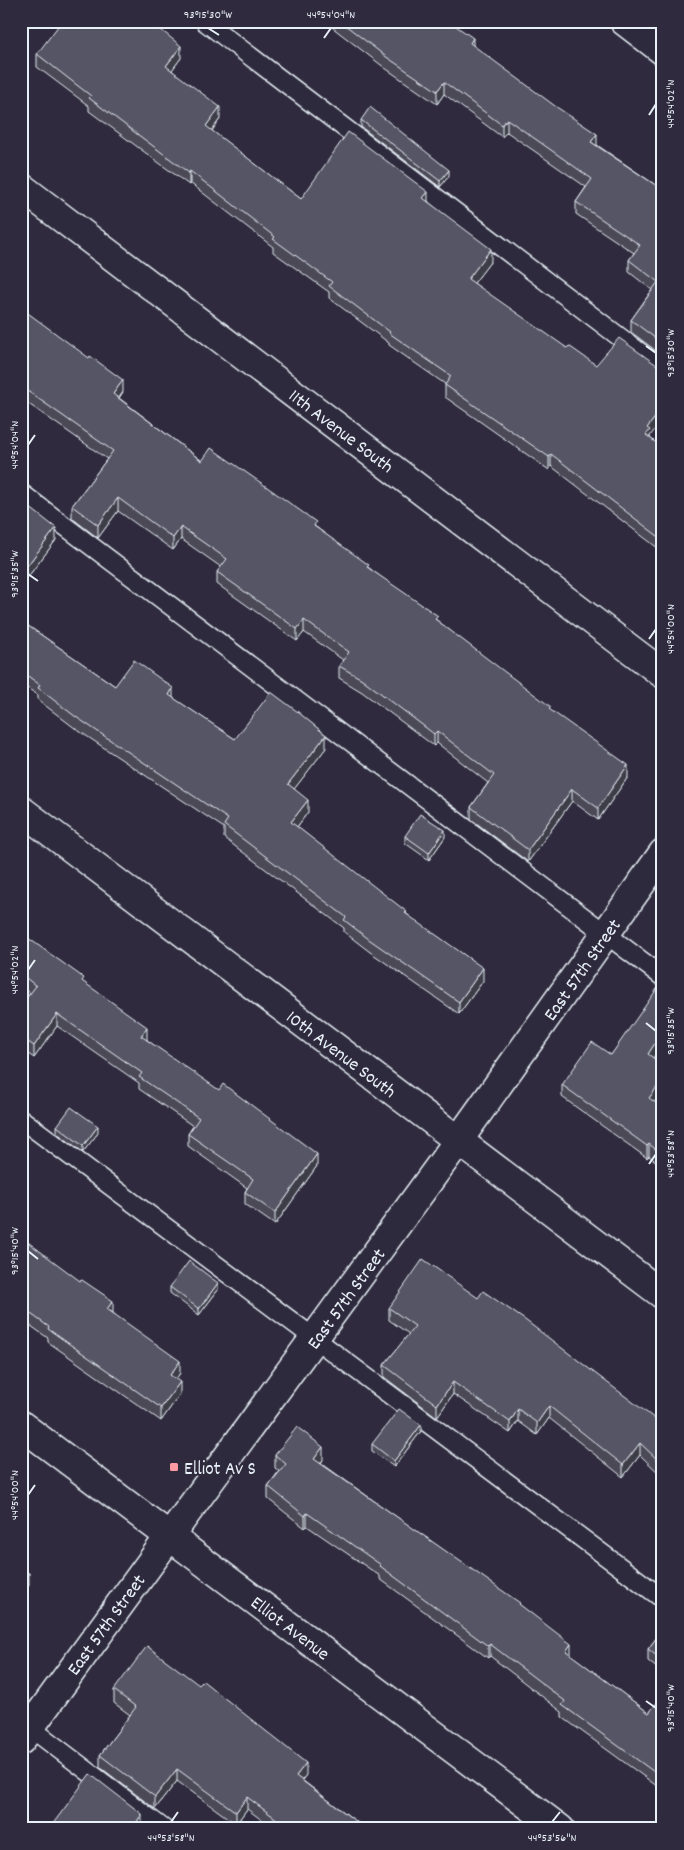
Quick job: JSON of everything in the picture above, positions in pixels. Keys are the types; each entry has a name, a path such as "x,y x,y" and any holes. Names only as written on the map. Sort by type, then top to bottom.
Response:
{"street":[{"path":"624,21 663,51"},
{"name":"11th Avenue South","path":"21,187 663,674"},
{"name":"10th Avenue South","path":"21,810 663,1295"},
{"name":"East 57th Street","path":"24,1729 315,1339 663,852"},
{"name":"Elliot Avenue","path":"21,1425 560,1829"}],"lane":[{"path":"204,21 663,370"},
{"path":"21,493 663,977"},
{"path":"21,1119 663,1599"},
{"path":"24,1729 164,1829"}],"building":[{"path":"62,21 81,21 89,28 95,21 150,21 181,46 166,66 220,107 206,126 301,199 348,132 428,192 423,198 491,249 468,279 567,348 569,346 596,365 619,338 663,368 663,407 647,428 650,430 646,435 663,448 663,540 551,454 549,457 445,385 451,376 389,333 329,286 332,282 273,239 275,237 190,171 189,173 89,98 91,96 37,54"},
{"path":"340,21 449,21 473,38 470,43 555,106 597,134 591,142 663,190 663,344 631,320 658,282 629,260 640,245 576,202 592,179 507,119 502,125 444,82 437,91 385,56"},
{"path":"370,107 449,170 440,181 361,120"},
{"path":"21,308 89,358 90,356 123,380 113,394 202,461 211,448 316,522 314,526 369,565 367,567 438,616 435,619 551,707 549,709 628,765 598,808 572,789 528,850 471,807 494,775 437,731 434,734 362,679 339,666 349,652 304,620 297,629 217,572 227,559 181,527 173,538 118,498 98,525 72,506 113,451 23,388 21,391"},
{"path":"24,503 56,528 27,566 21,561 21,506"},
{"path":"21,621 115,686 134,660 173,688 169,695 235,739 271,692 326,735 288,784 308,800 291,822 407,912 405,913 483,968 459,1002 370,940 344,920 346,917 224,825 228,819 76,717 38,688 40,685 21,671"},
{"path":"420,814 445,830 429,853 405,836"},
{"path":"21,933 84,978 82,981 147,1027 141,1036 219,1090 223,1084 317,1154 275,1213 245,1192 253,1179 188,1134 199,1118 139,1077 142,1073 57,1014 34,1046 21,1037 21,1005 36,986 21,974"},
{"path":"659,986 663,988 663,1031 648,1054 663,1065 663,1079 649,1098 663,1108 663,1155 649,1144 647,1146 562,1085 592,1042 611,1055"},
{"path":"71,1107 98,1126 83,1146 57,1126"},
{"path":"21,1237 80,1281 82,1280 113,1301 107,1309 180,1361 170,1375 180,1382 161,1408 48,1329 49,1327 21,1307"},
{"path":"423,1259 478,1298 483,1291 525,1320 663,1425 663,1465 640,1443 623,1465 549,1406 537,1423 518,1409 510,1422 453,1382 437,1405 384,1365 415,1326 389,1308"},
{"path":"189,1261 218,1283 199,1309 170,1287"},
{"path":"399,1409 421,1425 394,1461 372,1444"},
{"path":"297,1427 323,1447 314,1459 520,1603 571,1644 566,1651 649,1713 662,1696 663,1774 661,1777 562,1705 565,1701 490,1644 488,1646 381,1565 307,1513 305,1516 268,1486 286,1464 275,1455"},
{"path":"21,1568 29,1573 21,1585"},
{"path":"663,1629 663,1661 648,1649"},
{"path":"147,1646 199,1685 203,1681 306,1763 296,1776 366,1829 290,1829 247,1797 236,1812 177,1769 155,1797 100,1755 136,1707 114,1690"},
{"path":"90,1774 142,1814 132,1829 49,1829"}],"place":[{"name":"Elliot Av S","path":"174,1467"}]}
